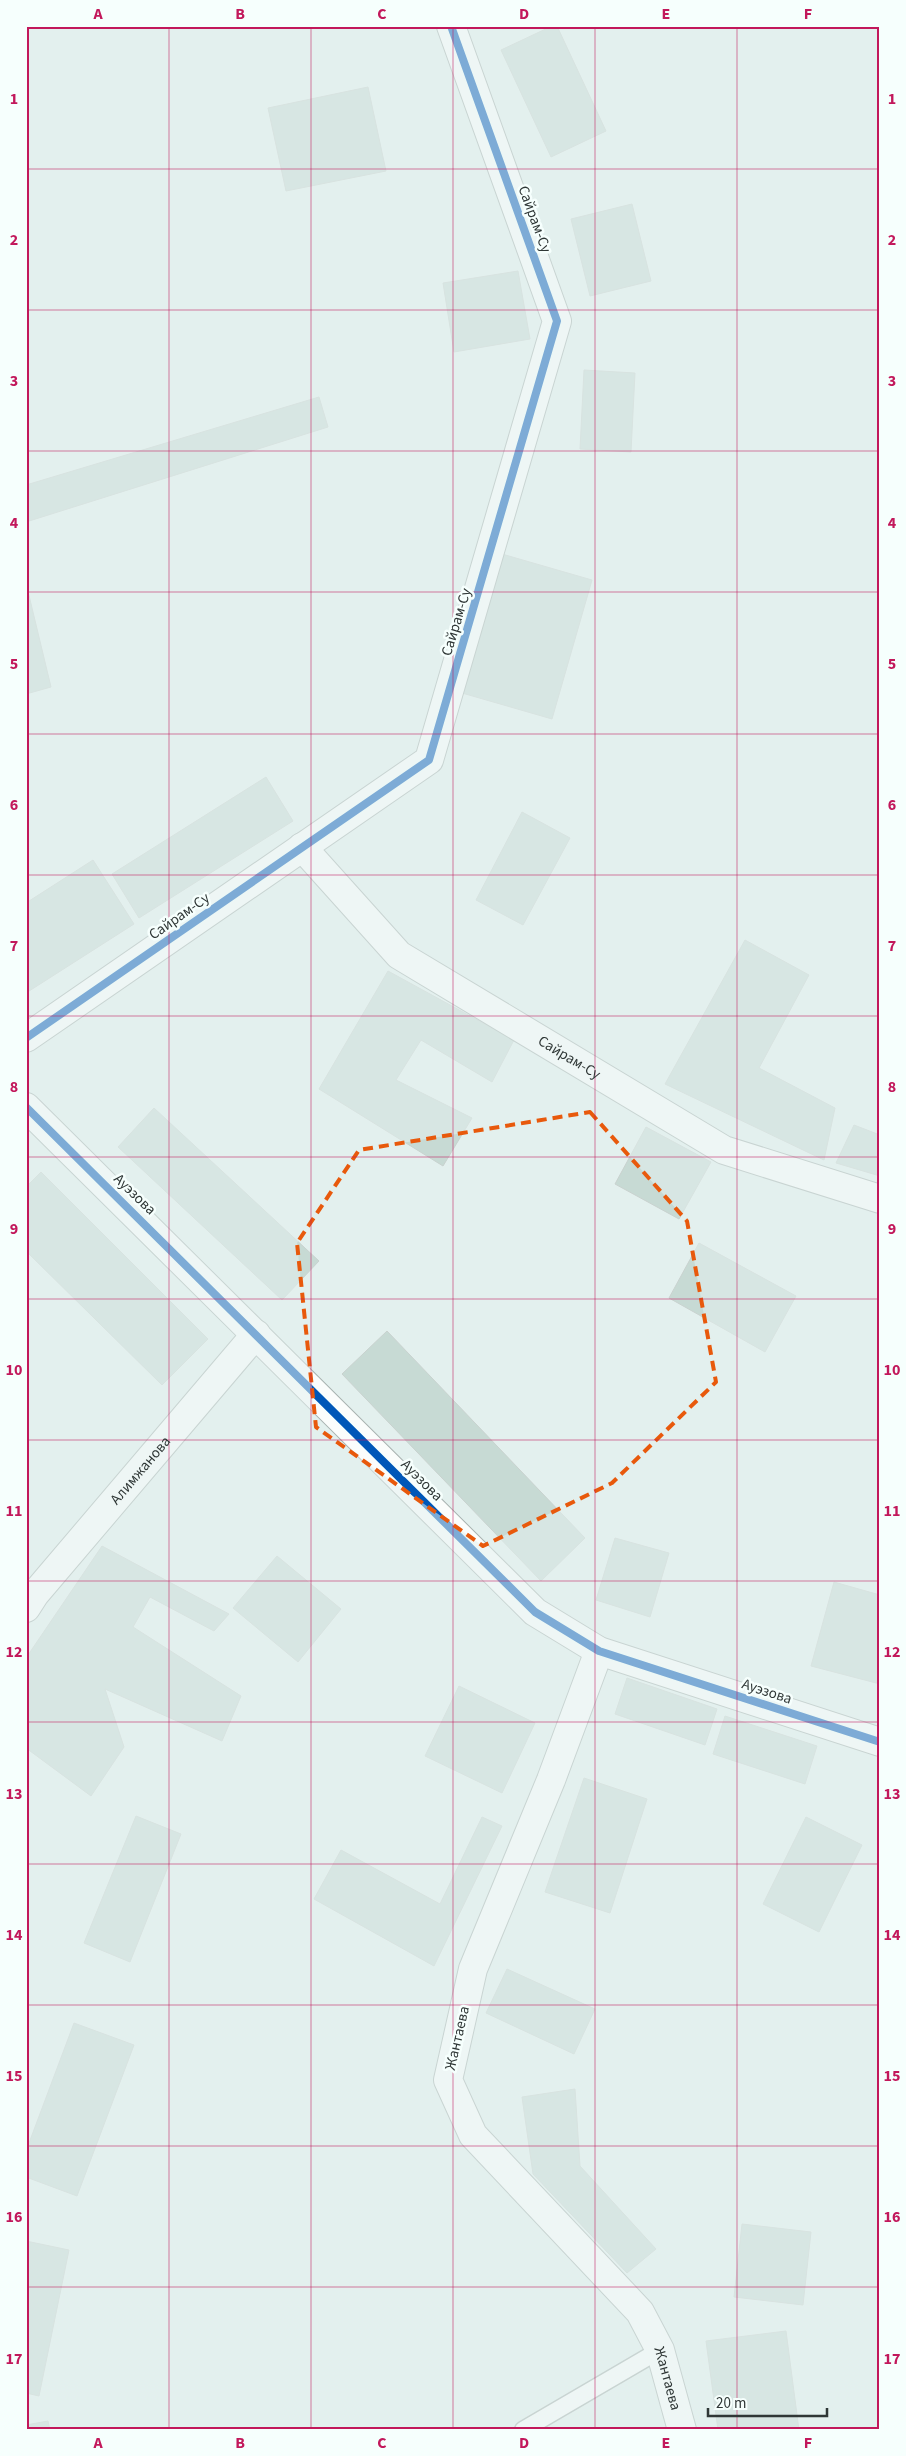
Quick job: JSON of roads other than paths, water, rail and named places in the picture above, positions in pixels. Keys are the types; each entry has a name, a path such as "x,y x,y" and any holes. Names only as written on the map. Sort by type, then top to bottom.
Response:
{"street":[{"name":"Сайрам-Су","path":"26,1038 429,760 557,321 451,26"},
{"name":"Сайрам-Су","path":"302,847 399,955 724,1150 880,1199"},
{"name":"Ауэзова","path":"26,1107 535,1612 599,1651 880,1742"},
{"name":"Алимжанова","path":"26,1608 256,1334"},
{"name":"Жантаева","path":"599,1651 551,1780 473,1969 448,2080 473,2136 640,2312 660,2350 682,2430"}],"lane":[{"path":"523,2430 660,2350"}]}
